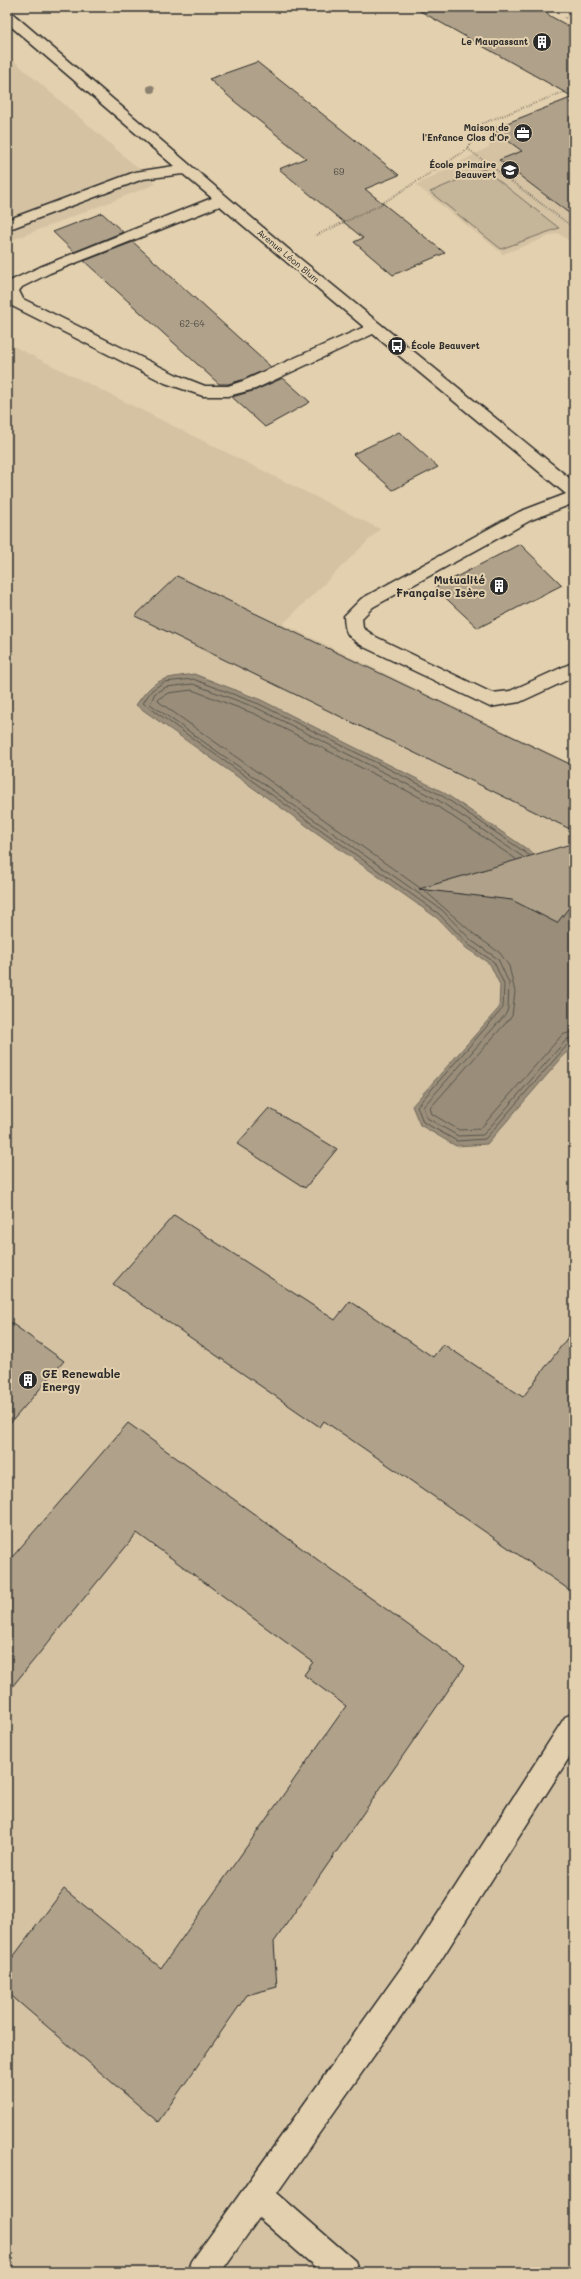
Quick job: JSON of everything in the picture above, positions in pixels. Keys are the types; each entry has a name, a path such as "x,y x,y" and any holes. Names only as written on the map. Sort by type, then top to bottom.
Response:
{"street":[{"name":"Avenue Léon Blum","path":"7,16 188,169 221,200 374,328 574,491"},
{"path":"7,225 140,175 188,169"},
{"path":"221,200 45,270 16,284 11,291 13,298 16,302 171,379 203,390 228,391 249,385 374,328"},
{"path":"574,498 518,520 367,603 353,616 354,631 370,642 490,700 513,697 574,669"},
{"path":"203,2272 256,2195 427,1956 574,1726"},
{"path":"256,2195 344,2272"}],"path":[{"path":"565,18 574,14"},
{"path":"282,251 378,206 468,149 481,124 574,88"},
{"path":"468,149 574,228"}],"shaded area":[{"path":"7,55 100,135 156,184 7,242"},
{"name":"École primaire Beauvert","path":"574,96 574,244 558,233 503,254 416,185 489,147 489,130"},
{"path":"484,169 559,228 501,249 430,192"},
{"path":"7,343 380,529 283,624 574,765 574,2272 7,2272"}],"water":[{"path":"194,674 261,700 443,792 574,881 574,1044 487,1144 456,1146 420,1125 412,1106 499,1008 500,985 490,964 466,948 437,918 136,705 154,684 174,677"}],"building":[{"path":"413,7 542,7 550,16 574,29 574,217 499,160 522,151 492,129 573,97"},
{"path":"257,62 399,175 365,189 445,253 393,275 354,242 363,238 279,169 306,158 234,101 209,79"},
{"path":"102,213 123,232 74,252 53,232"},
{"path":"133,242 271,367 242,380 228,384 219,384 84,261"},
{"path":"283,378 310,402 265,427 232,397 256,390"},
{"path":"399,432 438,467 393,490 353,454"},
{"name":"Mutualité Française Isère","path":"520,544 562,585 478,628 435,588"},
{"path":"177,576 574,766 574,831 135,616"},
{"path":"574,843 574,901 557,923 512,900 419,889"},
{"path":"269,1108 337,1149 305,1188 237,1144"},
{"path":"174,1215 335,1320 350,1301 433,1357 443,1344 523,1397 574,1329 574,1593 324,1421 320,1427 113,1284"},
{"name":"GE Renewable Energy","path":"7,1320 64,1361 7,1427"},
{"path":"128,1423 465,1666 274,1942 277,1987 247,1995 158,2122 7,1992 7,1965 64,1889 161,1968 346,1706 304,1675 313,1662 137,1533 7,1693 7,1563"}],"place":[{"name":"Le Maupassant","path":"542,42"},
{"name":"Maison de l'Enfance Clos d'Or","path":"523,133"},
{"name":"École primaire Beauvert","path":"510,170"},
{"name":"École Beauvert","path":"397,346"},
{"name":"Mutualité Française Isère","path":"499,586"},
{"name":"GE Renewable Energy","path":"28,1380"}]}
